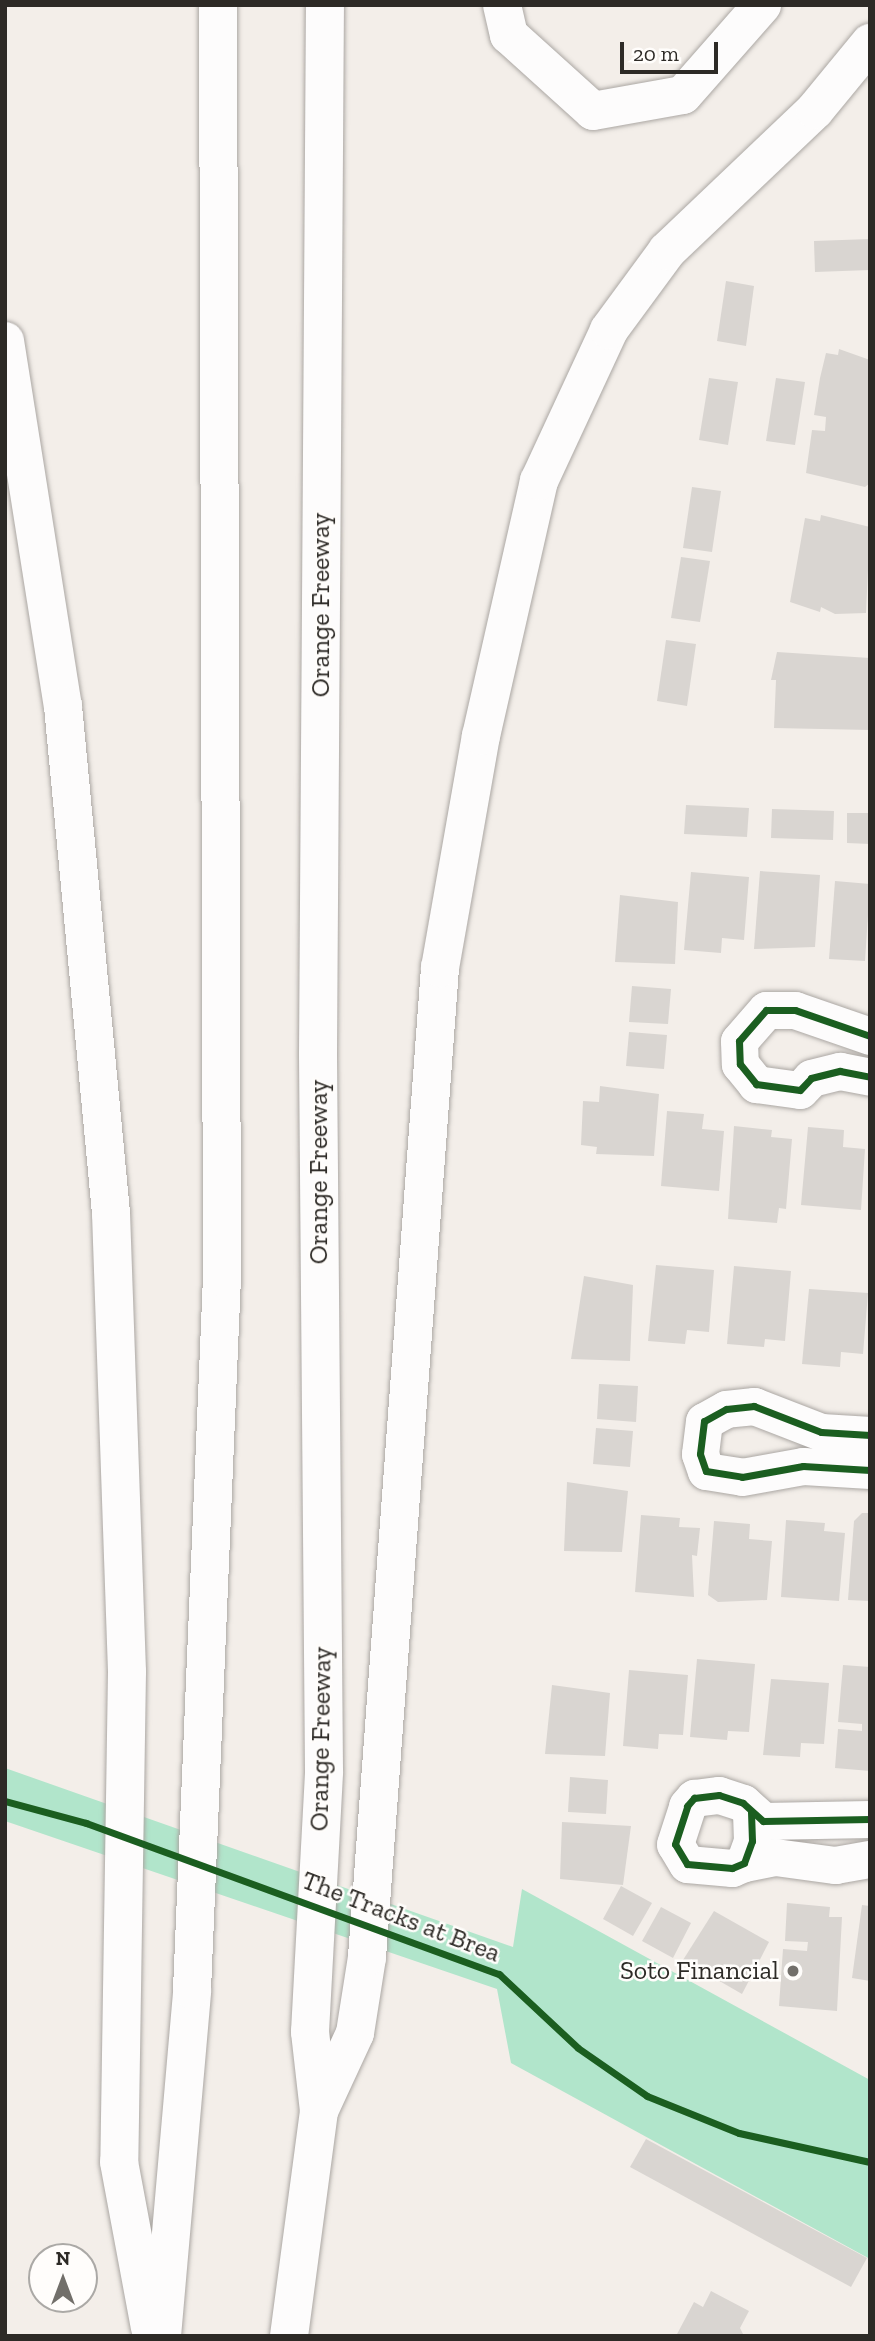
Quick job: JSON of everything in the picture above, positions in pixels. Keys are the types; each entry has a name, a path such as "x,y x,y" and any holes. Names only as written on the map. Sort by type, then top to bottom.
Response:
{"highway":[{"path":"162,2336 191,1990 222,1277 218,5"},
{"name":"Orange Freeway","path":"289,2336 319,2111 310,2032 324,1771 318,1040 326,5"},
{"path":"502,5 509,35 593,111 683,95 762,5"},
{"path":"319,2111 355,2034 380,1798 440,968 481,736 539,481 609,330 667,251 815,110 870,43"},
{"path":"5,341 62,694 111,1213 127,1672 119,2162 152,2336"}],"street":[{"path":"812,1018 817,1048 811,1078 800,1090 756,1084 740,1064 739,1041 766,1010 795,1010 870,1036"},
{"path":"811,1078 840,1071 870,1077"},
{"path":"870,1435 790,1423 777,1411 754,1406 726,1409 704,1421 700,1454 706,1471 782,1475 803,1466 870,1469"},
{"path":"782,1475 794,1459 790,1423"},
{"path":"870,1819 794,1825 763,1821 719,1795 694,1798 681,1813 675,1844 687,1864 714,1871 775,1857 835,1865 870,1859"},
{"path":"744,1863 752,1841 751,1812"}],"green space":[{"path":"5,1768 513,1947 522,1889 870,2080 870,2259 511,2063 497,1989 5,1821"}],"building":[{"path":"870,239 870,270 815,272 814,241"},
{"path":"726,281 754,286 746,346 717,341"},
{"path":"839,349 870,360 870,483 865,487 806,473 812,430 825,431 826,417 814,415 826,353 838,355"},
{"path":"709,378 738,382 728,445 699,440"},
{"path":"776,378 805,382 795,445 766,441"},
{"path":"692,487 721,491 712,552 683,548"},
{"path":"821,515 870,527 866,613 835,614 821,607 820,612 790,602 805,518 820,521"},
{"path":"681,557 710,561 700,622 671,618"},
{"path":"666,640 696,644 687,706 657,701"},
{"path":"777,652 870,658 870,730 774,728 776,680 771,680"},
{"path":"686,805 749,808 747,837 684,834"},
{"path":"772,809 834,811 833,840 771,838"},
{"path":"847,813 870,813 870,844 847,843"},
{"path":"760,871 820,875 815,947 754,949"},
{"path":"691,872 749,877 744,940 722,938 721,953 684,950"},
{"path":"835,881 870,884 865,961 829,959"},
{"path":"620,895 678,902 675,964 615,962"},
{"path":"632,986 671,989 668,1024 629,1022"},
{"path":"629,1032 667,1035 664,1069 626,1066"},
{"path":"600,1086 659,1094 654,1156 596,1154 597,1147 581,1145 583,1101 599,1102"},
{"path":"667,1111 704,1114 702,1129 724,1131 719,1191 661,1186"},
{"path":"734,1126 772,1130 771,1137 792,1139 786,1209 779,1208 777,1223 728,1219"},
{"path":"808,1127 844,1130 843,1147 865,1149 861,1210 801,1205"},
{"path":"656,1265 714,1270 709,1332 687,1330 685,1344 648,1341"},
{"path":"734,1266 791,1271 785,1341 765,1339 764,1347 727,1344"},
{"path":"584,1276 633,1285 630,1361 571,1359"},
{"path":"809,1289 868,1293 863,1354 841,1352 840,1367 802,1364"},
{"path":"599,1384 638,1386 636,1422 597,1419"},
{"path":"596,1428 633,1431 630,1467 593,1464"},
{"path":"567,1482 628,1491 622,1552 564,1551"},
{"path":"862,1513 870,1513 870,1601 848,1600 854,1521"},
{"path":"641,1515 680,1518 679,1527 700,1528 697,1556 692,1555 694,1597 635,1592"},
{"path":"786,1520 825,1523 824,1531 845,1533 839,1601 781,1597"},
{"path":"714,1521 750,1524 749,1539 772,1541 767,1600 718,1602 708,1595"},
{"path":"697,1659 755,1664 749,1732 728,1731 727,1740 690,1737"},
{"path":"843,1665 870,1667 870,1771 835,1768 838,1729 862,1731 862,1724 838,1722"},
{"path":"629,1670 688,1675 683,1735 659,1734 658,1749 623,1746"},
{"path":"771,1679 829,1683 824,1744 801,1743 800,1757 763,1755"},
{"path":"552,1685 610,1693 605,1756 545,1754"},
{"path":"570,1777 608,1780 606,1814 568,1812"},
{"path":"562,1822 631,1826 623,1885 560,1879"},
{"path":"621,1886 652,1903 633,1936 603,1919"},
{"path":"787,1903 830,1907 829,1917 842,1917 837,2011 779,2006 783,1949 807,1951 808,1942 785,1941"},
{"path":"862,1905 870,1906 870,1981 852,1978"},
{"path":"661,1907 691,1923 673,1958 642,1941"},
{"path":"714,1911 769,1942 742,1994 683,1960"},
{"path":"646,2139 867,2258 851,2287 630,2167"},
{"path":"711,2291 749,2311 740,2328 744,2336 676,2336 694,2302 703,2307"}],"cycle path":[{"path":"870,1036 795,1010 766,1010 739,1041 740,1064 756,1084 800,1090 811,1078 840,1071 870,1077"},
{"path":"870,1435 821,1432 754,1406 726,1409 704,1421 700,1454 706,1471 742,1477 803,1466 870,1470"},
{"path":"751,1812 752,1841 744,1863 732,1868 687,1864 675,1844 687,1806 694,1798 719,1795 743,1803 763,1821 870,1819"},
{"name":"The Tracks at Brea","path":"5,1801 86,1823 499,1974 578,2048 647,2096 739,2133 870,2162"}],"place":[{"name":"Soto Financial","path":"793,1971"}]}
